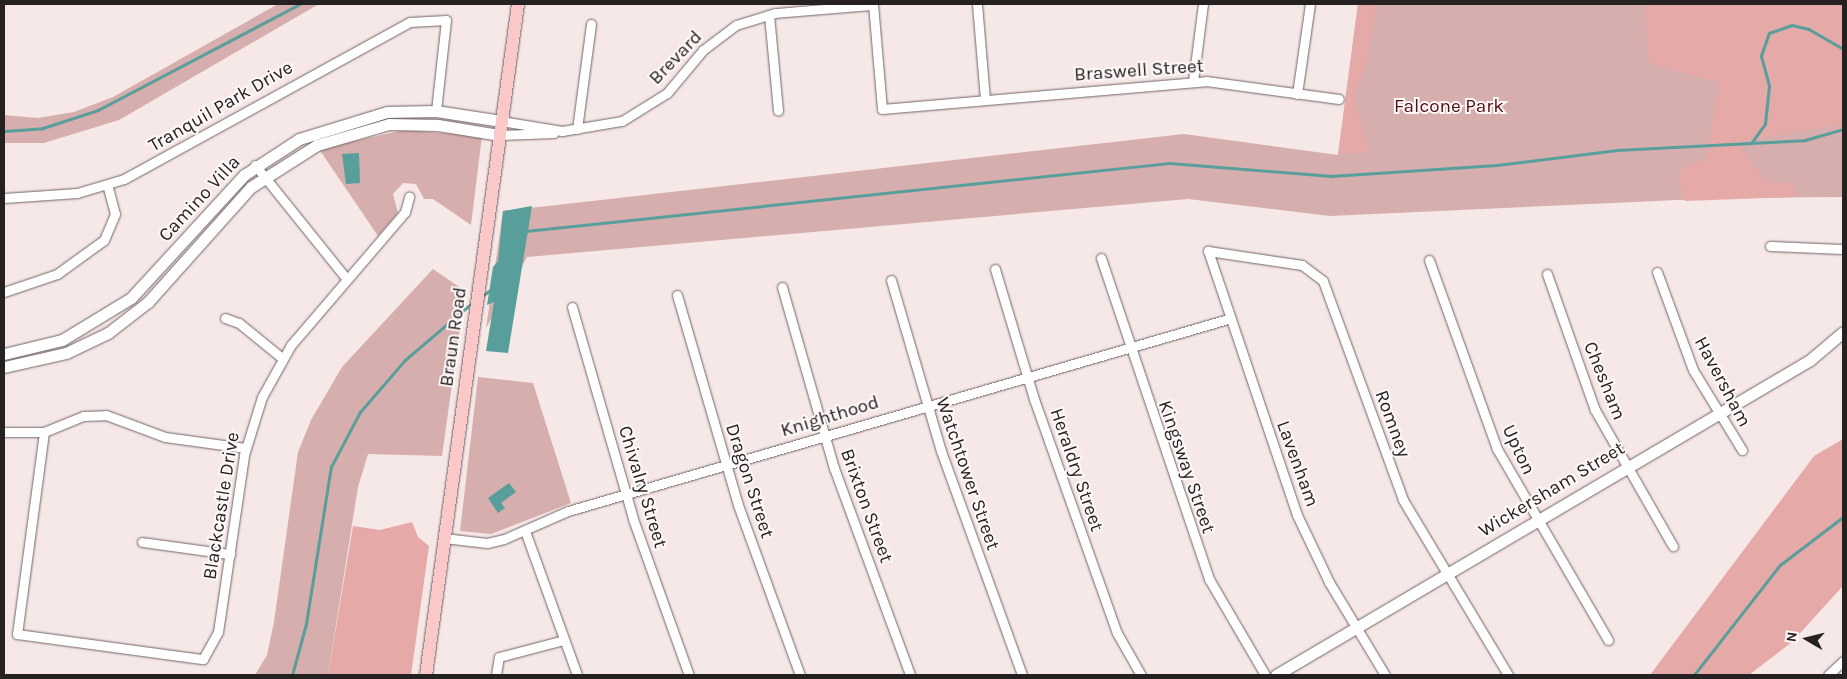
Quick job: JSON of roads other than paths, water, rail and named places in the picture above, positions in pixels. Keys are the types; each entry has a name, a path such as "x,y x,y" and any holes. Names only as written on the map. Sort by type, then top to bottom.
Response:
{"main road":[{"name":"Braun Road","path":"426,675 518,4"}],"street":[{"name":"Brevard","path":"500,135 528,137 609,125 638,113 667,93 713,41 736,25 769,14 873,4"},
{"path":"873,4 882,109 985,100 977,4"},
{"path":"1193,81 1203,4"},
{"path":"1297,94 1310,4"},
{"path":"769,14 778,111"},
{"name":"Tranquil Park Drive","path":"4,198 48,197 107,185 146,168 392,29 410,22 446,20 436,110"},
{"path":"577,130 591,24"},
{"name":"Braswell Street","path":"985,100 1193,81 1339,99"},
{"name":"Camino Villa","path":"4,354 62,340 131,298 255,166 298,138 335,124 387,112 436,110 502,121"},
{"name":"Brevard","path":"502,121 562,131"},
{"name":"Camino Villa","path":"4,367 66,354 133,316 262,180 316,145 364,129 418,124 500,135"},
{"path":"255,166 262,180 346,278"},
{"path":"4,292 57,274 104,240 115,214 107,185"},
{"name":"Blackcastle Drive","path":"44,432 16,634 203,659 218,632 245,448 262,397 282,358 346,278 405,212 409,197"},
{"path":"1770,246 1843,249"},
{"name":"Lavenham","path":"1208,251 1228,319 1297,514 1319,564 1385,675"},
{"name":"Romney","path":"1208,251 1302,264 1323,281 1403,500 1508,675"},
{"name":"Kingsway Street","path":"1101,258 1128,347 1209,579 1265,675"},
{"name":"Upton","path":"1429,260 1497,449 1536,520 1608,640"},
{"name":"Heraldry Street","path":"994,269 1027,376 1117,633 1141,675"},
{"name":"Haversham","path":"1657,272 1686,355 1718,413 1742,450"},
{"name":"Chesham","path":"1547,274 1594,410 1673,546"},
{"name":"Watchtower Street","path":"891,280 926,405 1022,675"},
{"name":"Brixton Street","path":"782,286 824,436 910,675"},
{"name":"Dragon Street","path":"677,295 725,465 800,675"},
{"name":"Chivalry Street","path":"572,307 625,493 689,675"},
{"path":"225,318 239,323 282,358"},
{"name":"Knighthood","path":"444,538 487,543 525,531 568,511 625,493 1228,319"},
{"name":"Wickersham Street","path":"1276,675 1825,350 1843,332"},
{"path":"4,432 44,432 83,416 106,415 165,437 245,448"},
{"path":"525,531 577,675"},
{"path":"142,542 230,554"},
{"path":"496,675 499,657 564,640"},
{"path":"1828,675 1843,661"}],"water":[{"path":"359,153 360,183 346,184 342,154"},
{"path":"532,206 508,353 486,351 494,302 487,305 493,267 498,261 503,211"},
{"path":"509,483 516,492 501,503 505,508 498,513 488,498"}],"waterway":[{"path":"4,131 43,128 98,110 300,4"},
{"path":"1752,142 1765,124 1769,86 1761,56 1769,33 1792,25 1809,29 1843,49"},
{"path":"526,231 1170,163 1331,176 1497,165 1617,150 1805,140 1843,129"},
{"path":"482,296 492,289"},
{"path":"292,675 306,624 331,467 360,412 405,360 472,303"},
{"path":"1694,675 1780,565 1843,517"}],"park label":[{"name":"Falcone Park","path":"1449,107"}]}
